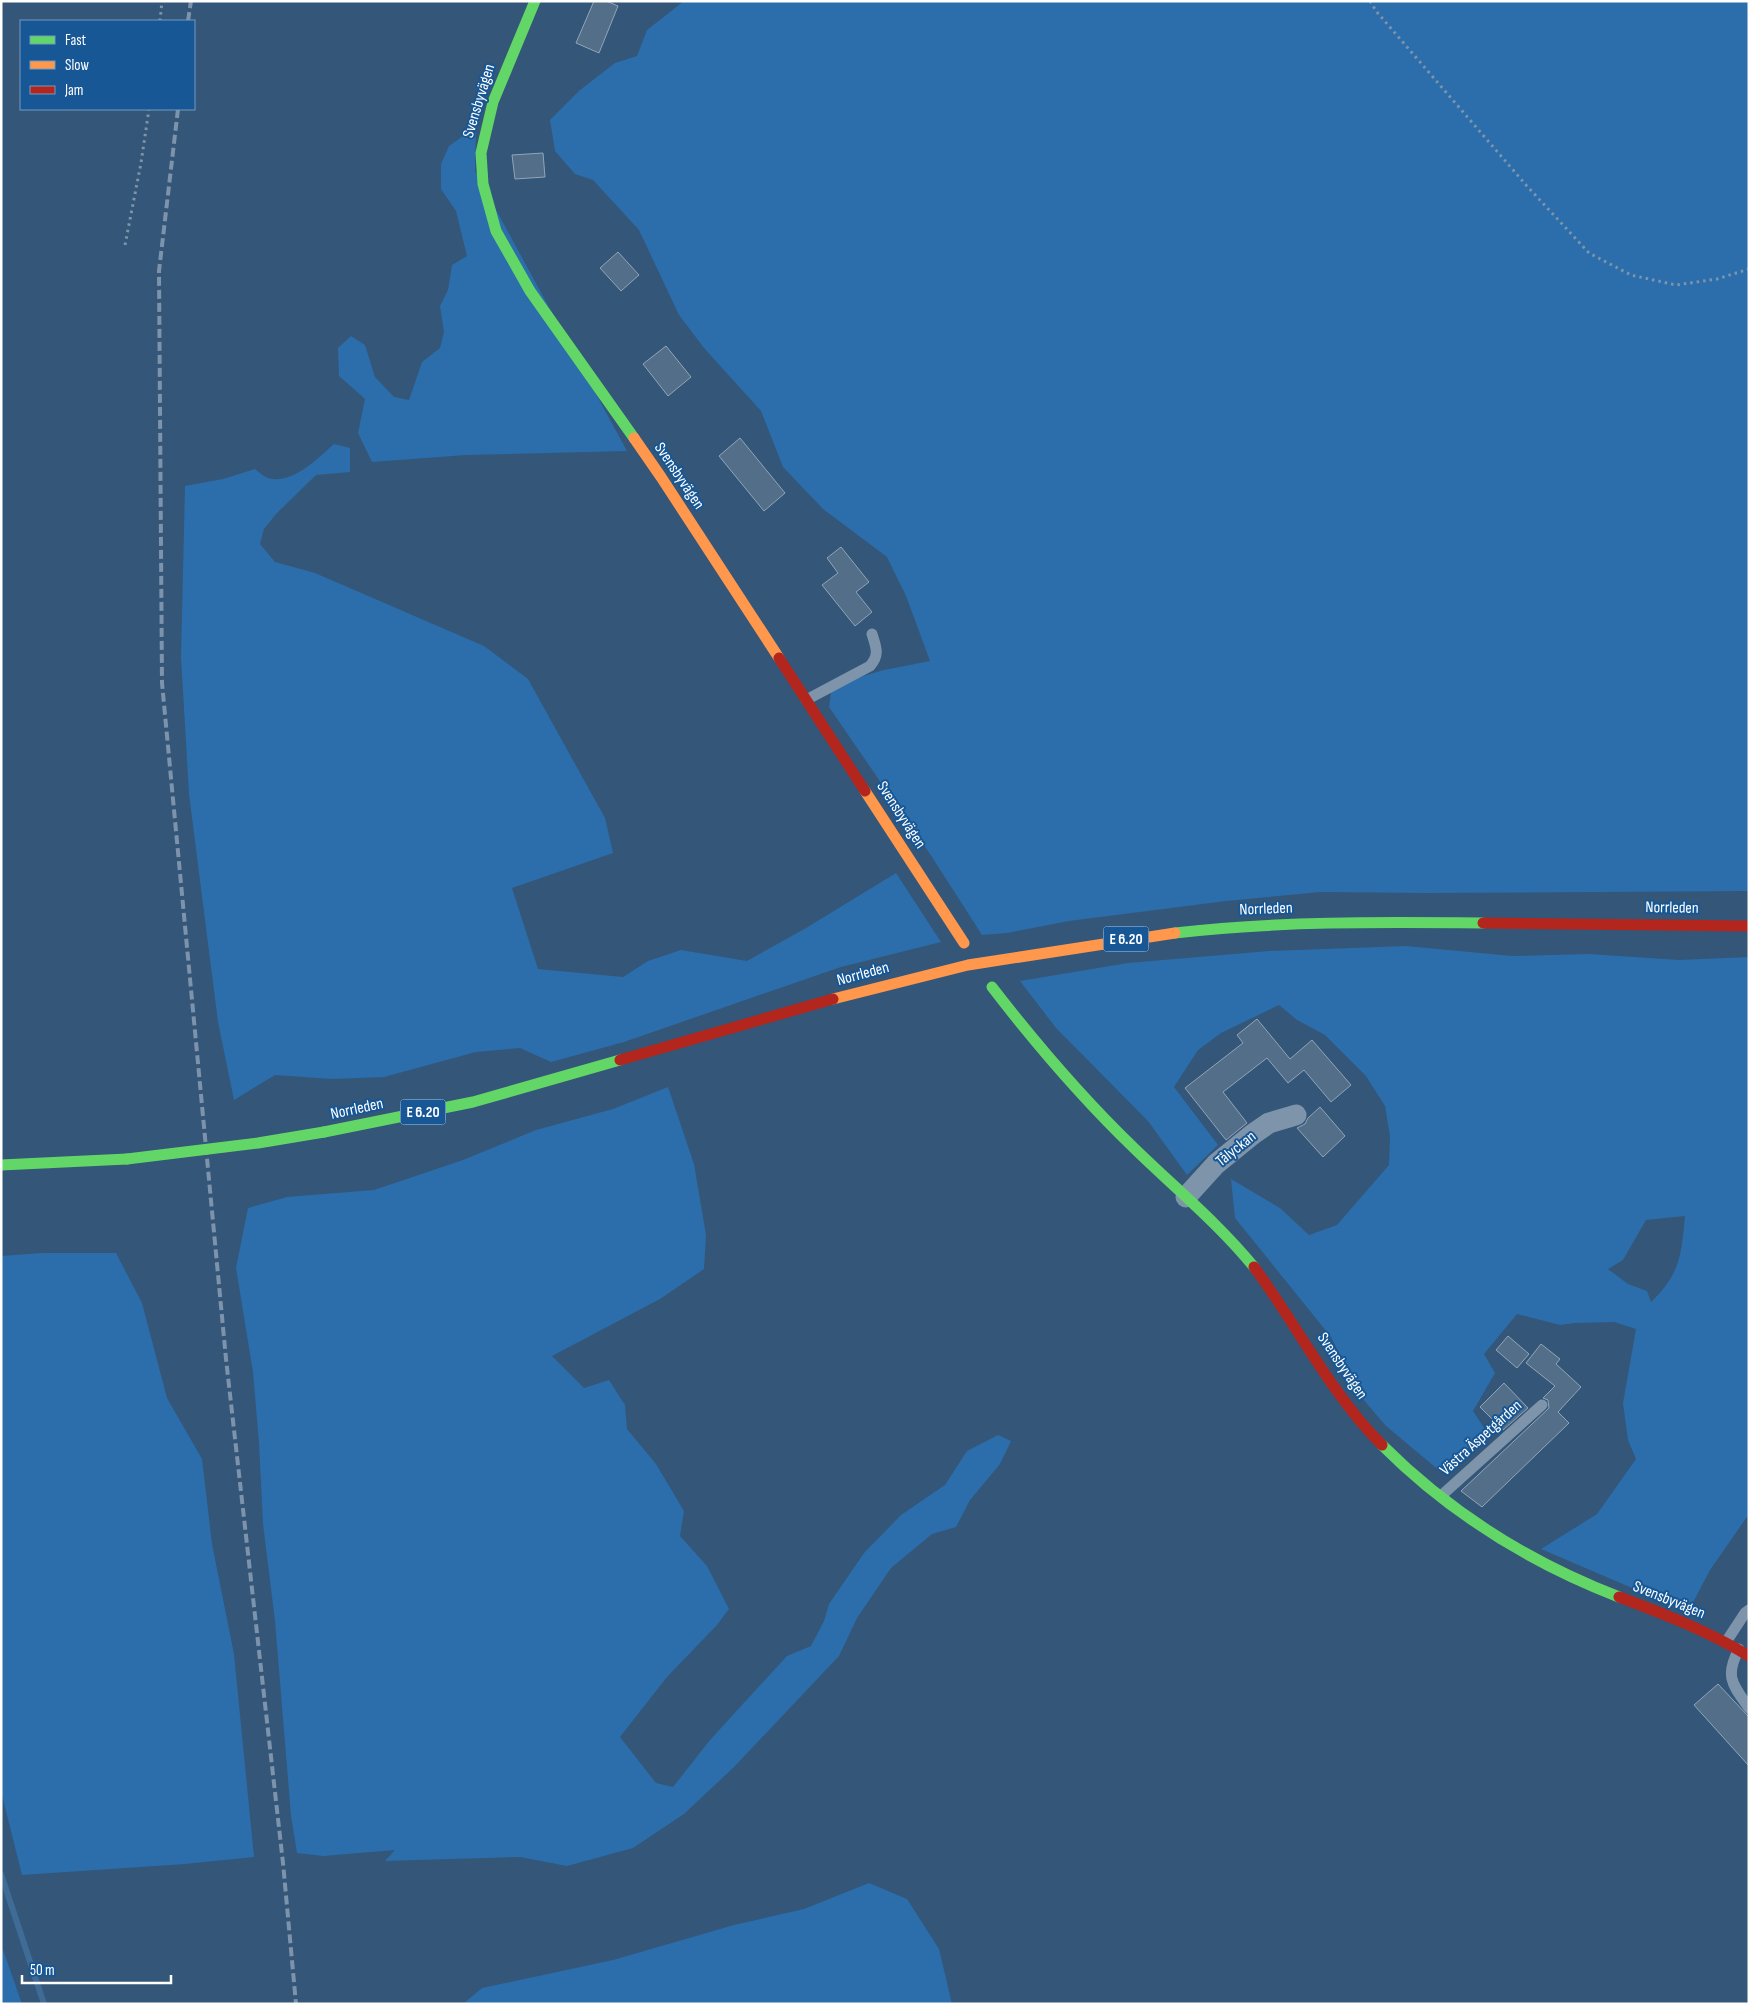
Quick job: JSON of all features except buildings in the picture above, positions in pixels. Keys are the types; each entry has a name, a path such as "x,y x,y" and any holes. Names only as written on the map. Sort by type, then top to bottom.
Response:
{"main road":[{"name":"Svensbyvägen","path":"535,1 506,67 493,102 483,139 481,153 482,184 496,231 530,291 661,478 964,944"},
{"name":"Norrleden","path":"1,1165 127,1159 258,1143 324,1132 473,1102 794,1009 888,984 968,965 1139,937 1225,927 1393,922 1749,926"},
{"name":"Svensbyvägen","path":"992,987 1029,1036 1089,1102 1224,1232 1264,1279 1336,1390 1359,1419 1392,1454 1491,1533 1534,1560 1577,1580 1665,1614 1726,1642 1744,1653"}],"street":[{"name":"Tålyckan","path":"1186,1197 1216,1164 1253,1134 1269,1123 1296,1116"}],"lane":[{"path":"806,700 870,666 876,660 876,648 872,634"},
{"name":"Västra Äspetgården","path":"1442,1495 1542,1405"},
{"path":"1726,1642 1749,1610"},
{"path":"1744,1653 1733,1660 1730,1673 1736,1688 1749,1708"}],"path":[{"path":"160,20 162,1"},
{"path":"1370,1 1376,11 1487,141 1589,253 1631,275 1676,285 1717,279 1749,270"},
{"path":"125,245 149,110"}],"shaded area":[{"path":"684,1 1749,1 1749,891 1321,892 1226,901 1069,921 1007,933 982,935 932,857 829,707 832,685 884,670 930,661 906,596 887,557 823,509 783,467 761,411 704,348 679,315 639,230 593,180 575,174 555,151 550,120 580,90 615,63 637,56 647,30"},
{"path":"476,127 475,171 627,451 466,455 372,462 358,433 365,399 339,376 338,348 351,336 365,345 375,377 394,397 409,400 422,362 440,348 444,332 440,306 448,290 452,265 467,256 456,211 441,189 441,164 449,146"},
{"path":"334,444 350,448 350,472 316,475 276,514 264,529 260,544 275,562 315,573 484,646 528,679 605,818 613,853 512,888 538,969 623,977 648,961 681,950 747,961 806,928 896,873 941,942 841,967 624,1042 551,1062 520,1048 476,1052 384,1077 332,1079 275,1075 234,1100 218,1022 189,794 181,657 185,486 223,479 255,469 268,478 286,478 304,469"},
{"path":"1406,946 1512,956 1589,954 1679,960 1749,957 1749,1514 1710,1570 1688,1612 1541,1549 1597,1514 1636,1459 1628,1440 1623,1403 1636,1329 1614,1322 1560,1325 1517,1314 1484,1354 1495,1373 1473,1411 1487,1432 1441,1472 1386,1426 1362,1398 1331,1337 1235,1218 1231,1179 1280,1208 1309,1235 1337,1225 1389,1165 1390,1136 1385,1106 1366,1076 1325,1035 1297,1020 1279,1005 1221,1033 1198,1050 1174,1087 1218,1145 1187,1175 1148,1121 1056,1028 1020,981 1128,963 1269,951","holes":["1685,1216 1678,1263 1668,1282 1651,1302 1647,1291 1628,1284 1608,1269 1623,1260 1646,1220"]},
{"path":"668,1087 694,1164 706,1235 704,1269 660,1299 552,1356 584,1388 609,1380 625,1405 627,1429 656,1464 684,1511 680,1536 707,1566 729,1609 717,1625 667,1677 620,1737 656,1783 673,1787 710,1740 787,1656 811,1646 824,1621 829,1604 864,1553 901,1515 945,1485 967,1451 998,1435 1011,1441 1000,1464 970,1500 956,1527 932,1534 891,1568 857,1618 839,1656 734,1767 684,1814 633,1848 567,1866 520,1857 385,1861 395,1850 323,1856 297,1853 291,1816 275,1621 263,1524 253,1372 236,1268 248,1208 287,1197 374,1190 463,1160 536,1130 613,1109"},
{"path":"42,1253 116,1253 142,1303 167,1398 202,1459 212,1544 234,1654 254,1857 185,1864 22,1875 1,1791 1,1256"},
{"path":"869,1883 907,1899 939,1949 952,2004 463,2004 482,1988 613,1960 734,1925 804,1909"},
{"path":"1,1944 22,2004 1,2004"}],"waterway":[{"path":"1,1874 44,2004"}],"railway":[{"path":"188,20 191,1"},
{"path":"178,110 159,271 162,683 226,1359 283,1863 296,2004"}],"traffic: fast":[{"path":"535,1 493,102 481,153 483,184 496,231 530,291 634,438"},
{"path":"1175,933 1290,924 1483,923"},
{"path":"992,987 1043,1050 1097,1111 1211,1221 1254,1267"},
{"path":"324,1132 473,1102 620,1060"},
{"path":"127,1159 258,1143 324,1132"},
{"path":"1,1165 127,1159"},
{"path":"1382,1445 1463,1514 1523,1552 1619,1597"}],"traffic: slow":[{"path":"634,438 779,658"},
{"path":"865,791 964,943"},
{"path":"833,999 968,965 1175,933"}],"traffic: jam":[{"path":"779,658 865,791"},
{"path":"1483,923 1749,926"},
{"path":"620,1060 833,999"},
{"path":"1254,1267 1330,1381 1363,1425 1382,1445"},
{"path":"1619,1597 1702,1631 1749,1656"}]}
